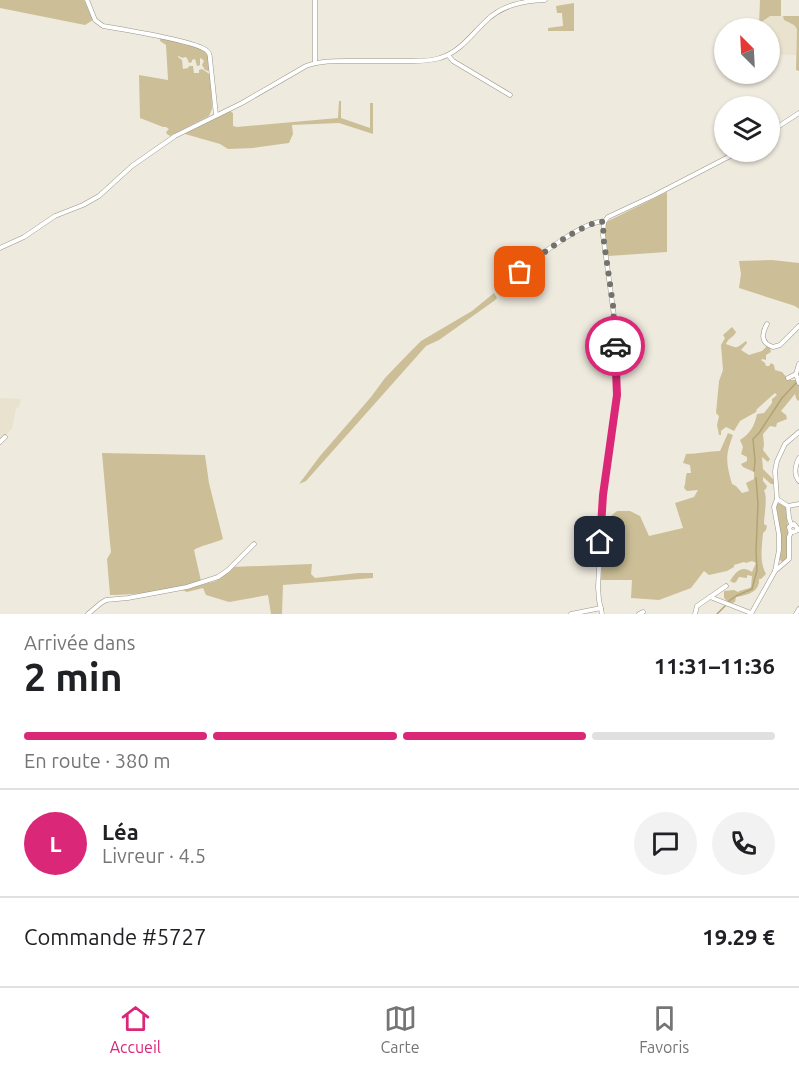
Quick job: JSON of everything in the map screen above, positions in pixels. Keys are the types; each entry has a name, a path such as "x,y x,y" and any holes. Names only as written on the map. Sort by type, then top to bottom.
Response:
{"street":[{"path":"87,0 95,20 103,26 170,38 205,49 210,59 216,115"},
{"path":"315,0 315,63"},
{"path":"0,248 24,237 55,216 92,200 132,166 180,133 243,103 300,69 315,63 331,61 436,59 448,55 463,45 496,12 515,4 545,0"},
{"path":"448,55 453,61 510,96"},
{"path":"780,125 799,113"},
{"path":"602,614 598,587 602,510 617,389 614,316 603,235 604,222 608,217 719,162"},
{"path":"520,272 541,254 582,228 604,222"},
{"path":"767,324 763,330 763,338 766,344 772,347 780,345 799,326"},
{"path":"799,364 796,374 799,383"},
{"path":"788,378 796,374"},
{"path":"710,597 751,614 775,571 780,544 774,507 777,499 775,471 777,460 785,444 799,432"},
{"path":"0,442 5,437"},
{"path":"799,458 795,469 796,478 799,481"},
{"path":"777,499 788,506 799,504"},
{"path":"775,571 789,559 791,532 789,527 791,524 788,506"},
{"path":"791,524 796,525 798,529 791,532"},
{"path":"88,614 106,600 187,587 218,577 254,544"},
{"path":"695,614 697,606 726,586"},
{"path":"571,614 601,608"},
{"path":"796,614 799,609"}],"shaded area":[{"path":"0,0 84,0 93,20 85,25 0,8"},
{"path":"760,0 781,0 781,16 759,18"},
{"path":"574,3 574,31 548,31 548,28 563,26 562,13 557,13 556,6"},
{"path":"783,16 784,20 794,25 797,29 796,55 780,54 780,18 767,18"},
{"path":"783,16 799,16 799,71 796,70 797,29 784,20"},
{"path":"160,37 203,49 209,58 210,69 208,71 202,65 204,61 201,58 200,65 197,66 195,59 189,63 187,58 178,57 182,60 183,69 193,66 194,73 199,73 202,69 211,75 212,109 209,116 170,136 166,132 169,129 166,127 140,118 139,75 168,80 166,45 160,41"},
{"path":"339,101 341,101 341,118 370,128 370,103 373,103 373,134 339,123 292,125 293,134 289,143 228,149 220,144 185,134 184,131 230,111 233,113 233,126 237,127 338,118"},
{"path":"667,192 667,252 608,256 604,233 608,221"},
{"path":"772,260 799,263 799,309 739,288 741,274 739,261"},
{"path":"494,293 497,298 494,301 439,340 426,346 306,481 299,484 385,378 421,341 472,311"},
{"path":"732,327 736,332 726,344 737,347 746,341 747,343 741,350 749,355 762,351 767,346 771,352 766,355 766,360 761,360 766,366 771,363 775,370 782,372 789,380 795,380 799,376 799,400 795,394 781,411 787,419 777,423 776,427 770,426 763,434 763,450 770,459 768,462 762,457 763,469 775,484 771,484 763,477 767,486 764,490 766,502 764,524 767,526 763,533 762,554 762,564 766,574 759,579 755,590 736,597 735,602 730,604 724,598 724,591 738,592 751,587 752,576 739,577 734,583 730,581 742,569 752,572 756,563 744,562 734,565 727,571 709,575 704,571 691,588 659,600 631,598 632,580 601,580 605,521 617,511 630,511 640,516 649,536 683,528 675,503 694,497 698,490 687,491 684,488 687,473 691,473 690,465 683,463 686,454 720,451 728,433 733,435 727,459 732,484 742,493 749,491 746,483 754,479 754,472 741,464 747,461 747,457 741,454 743,447 740,440 751,429 757,414 764,413 777,395 775,393 756,412 740,421 734,431 726,427 719,435 717,425 719,416 716,413 719,381 723,370 721,345 725,338 723,335"},
{"path":"0,398 21,399 19,407 16,408 12,429 0,440"},
{"path":"102,453 205,455 209,483 223,539 194,550 201,581 156,591 110,595 107,559 111,552"},
{"path":"778,503 787,508 789,556 783,562 779,559 781,541 776,505"},
{"path":"312,564 311,574 315,578 373,573 373,578 283,585 282,614 271,614 268,595 229,602 206,595 203,588 187,592 182,590 216,581 232,567"}],"waterway":[{"path":"754,471 753,439 782,398 796,383"},
{"path":"729,601 752,589 757,570 756,478"},
{"path":"717,614 725,606"}],"way so far":[{"path":"520,272 541,254 582,228 604,222 602,230 613,305 615,346"}],"route":[{"path":"600,542 603,495 617,395 615,346"}]}
